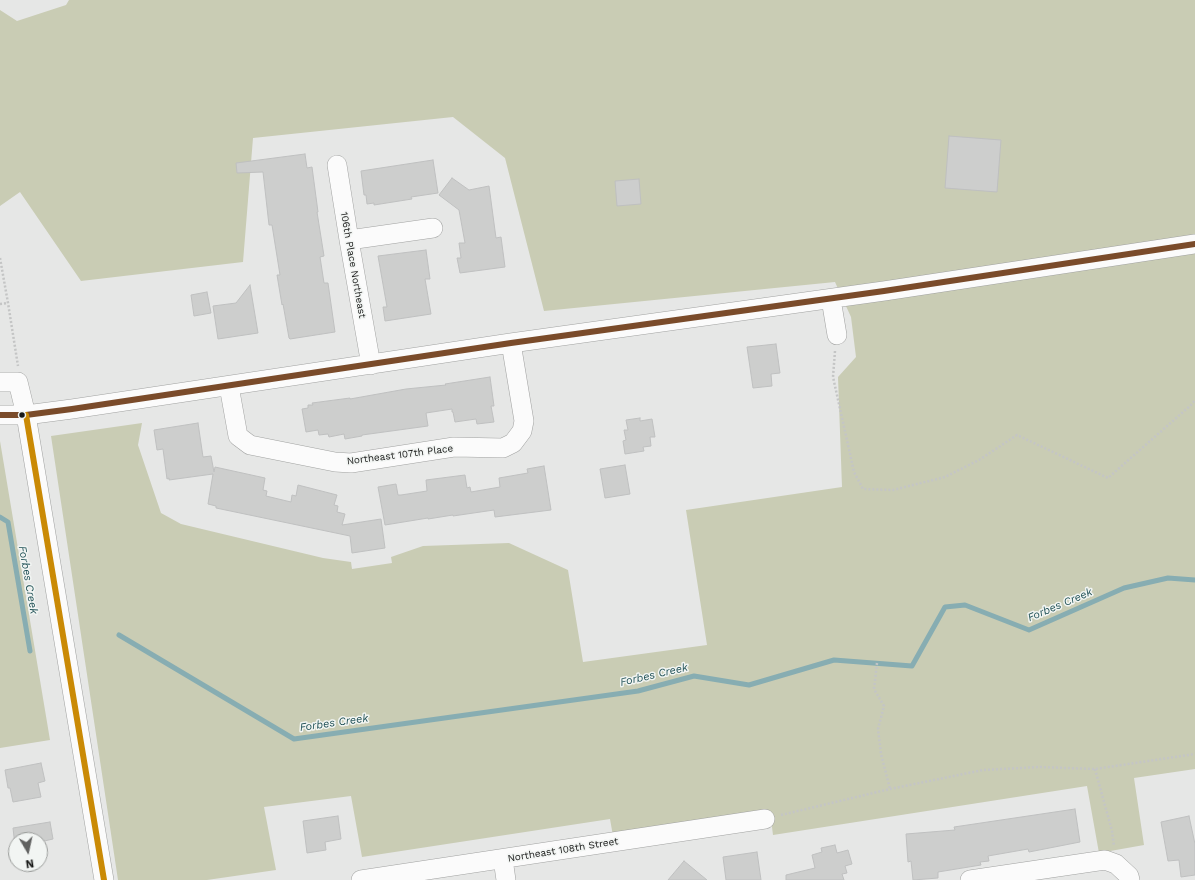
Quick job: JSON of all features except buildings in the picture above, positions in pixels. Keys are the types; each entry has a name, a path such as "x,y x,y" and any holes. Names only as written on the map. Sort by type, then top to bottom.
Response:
{"street":[{"name":"106th Place Northeast","path":"337,165 371,365"},
{"path":"349,240 433,228"},
{"path":"0,415 26,415 229,386 511,343 831,299 1195,244"},
{"path":"831,299 837,335"},
{"name":"Northeast 107th Place","path":"229,386 238,436 250,445 335,462 351,463 454,447 503,448 513,444 522,431 524,421 511,343"},
{"path":"0,382 18,382 26,415 104,880"},
{"name":"Northeast 108th Street","path":"360,880 385,878 765,819"},
{"path":"503,859 506,880"},
{"path":"970,880 1105,860 1116,864 1129,876 1130,880"}],"path":[{"path":"0,258 18,368"},
{"path":"0,304 8,303"},
{"path":"837,335 833,377 854,472 863,489 893,490 944,477 979,460 1017,435 1108,478 1195,400"},
{"path":"877,663 874,689 884,706 878,729 881,754 890,789"},
{"path":"765,819 890,789 983,770 1039,767 1095,769 1195,754"},
{"path":"1095,769 1112,831 1116,864"}],"green space":[{"path":"69,0 1195,0 1195,769 1134,778 1144,845 1099,853 1087,786 773,835 770,811 613,836 610,819 362,857 351,796 264,807 276,870 207,880 118,880 51,436 142,423 138,445 161,513 181,524 323,558 351,562 352,569 392,563 391,557 423,546 509,543 568,570 583,662 707,645 686,510 842,487 838,377 856,357 851,317 835,282 544,311 505,158 453,117 253,138 243,262 81,281 20,192 0,206 0,10 17,21 66,5"},
{"path":"0,441 50,740 0,748"}],"waterway":[{"name":"Forbes Creek","path":"0,517 8,522 30,651"},
{"name":"Forbes Creek","path":"119,635 294,739 638,691 694,676 749,685 834,660 912,666 945,607 965,605 1029,630 1124,588 1168,578 1195,580"}],"transit line":[{"path":"0,415 26,415 72,409 511,343 884,291 1195,244"},
{"path":"26,415 104,880"}]}
